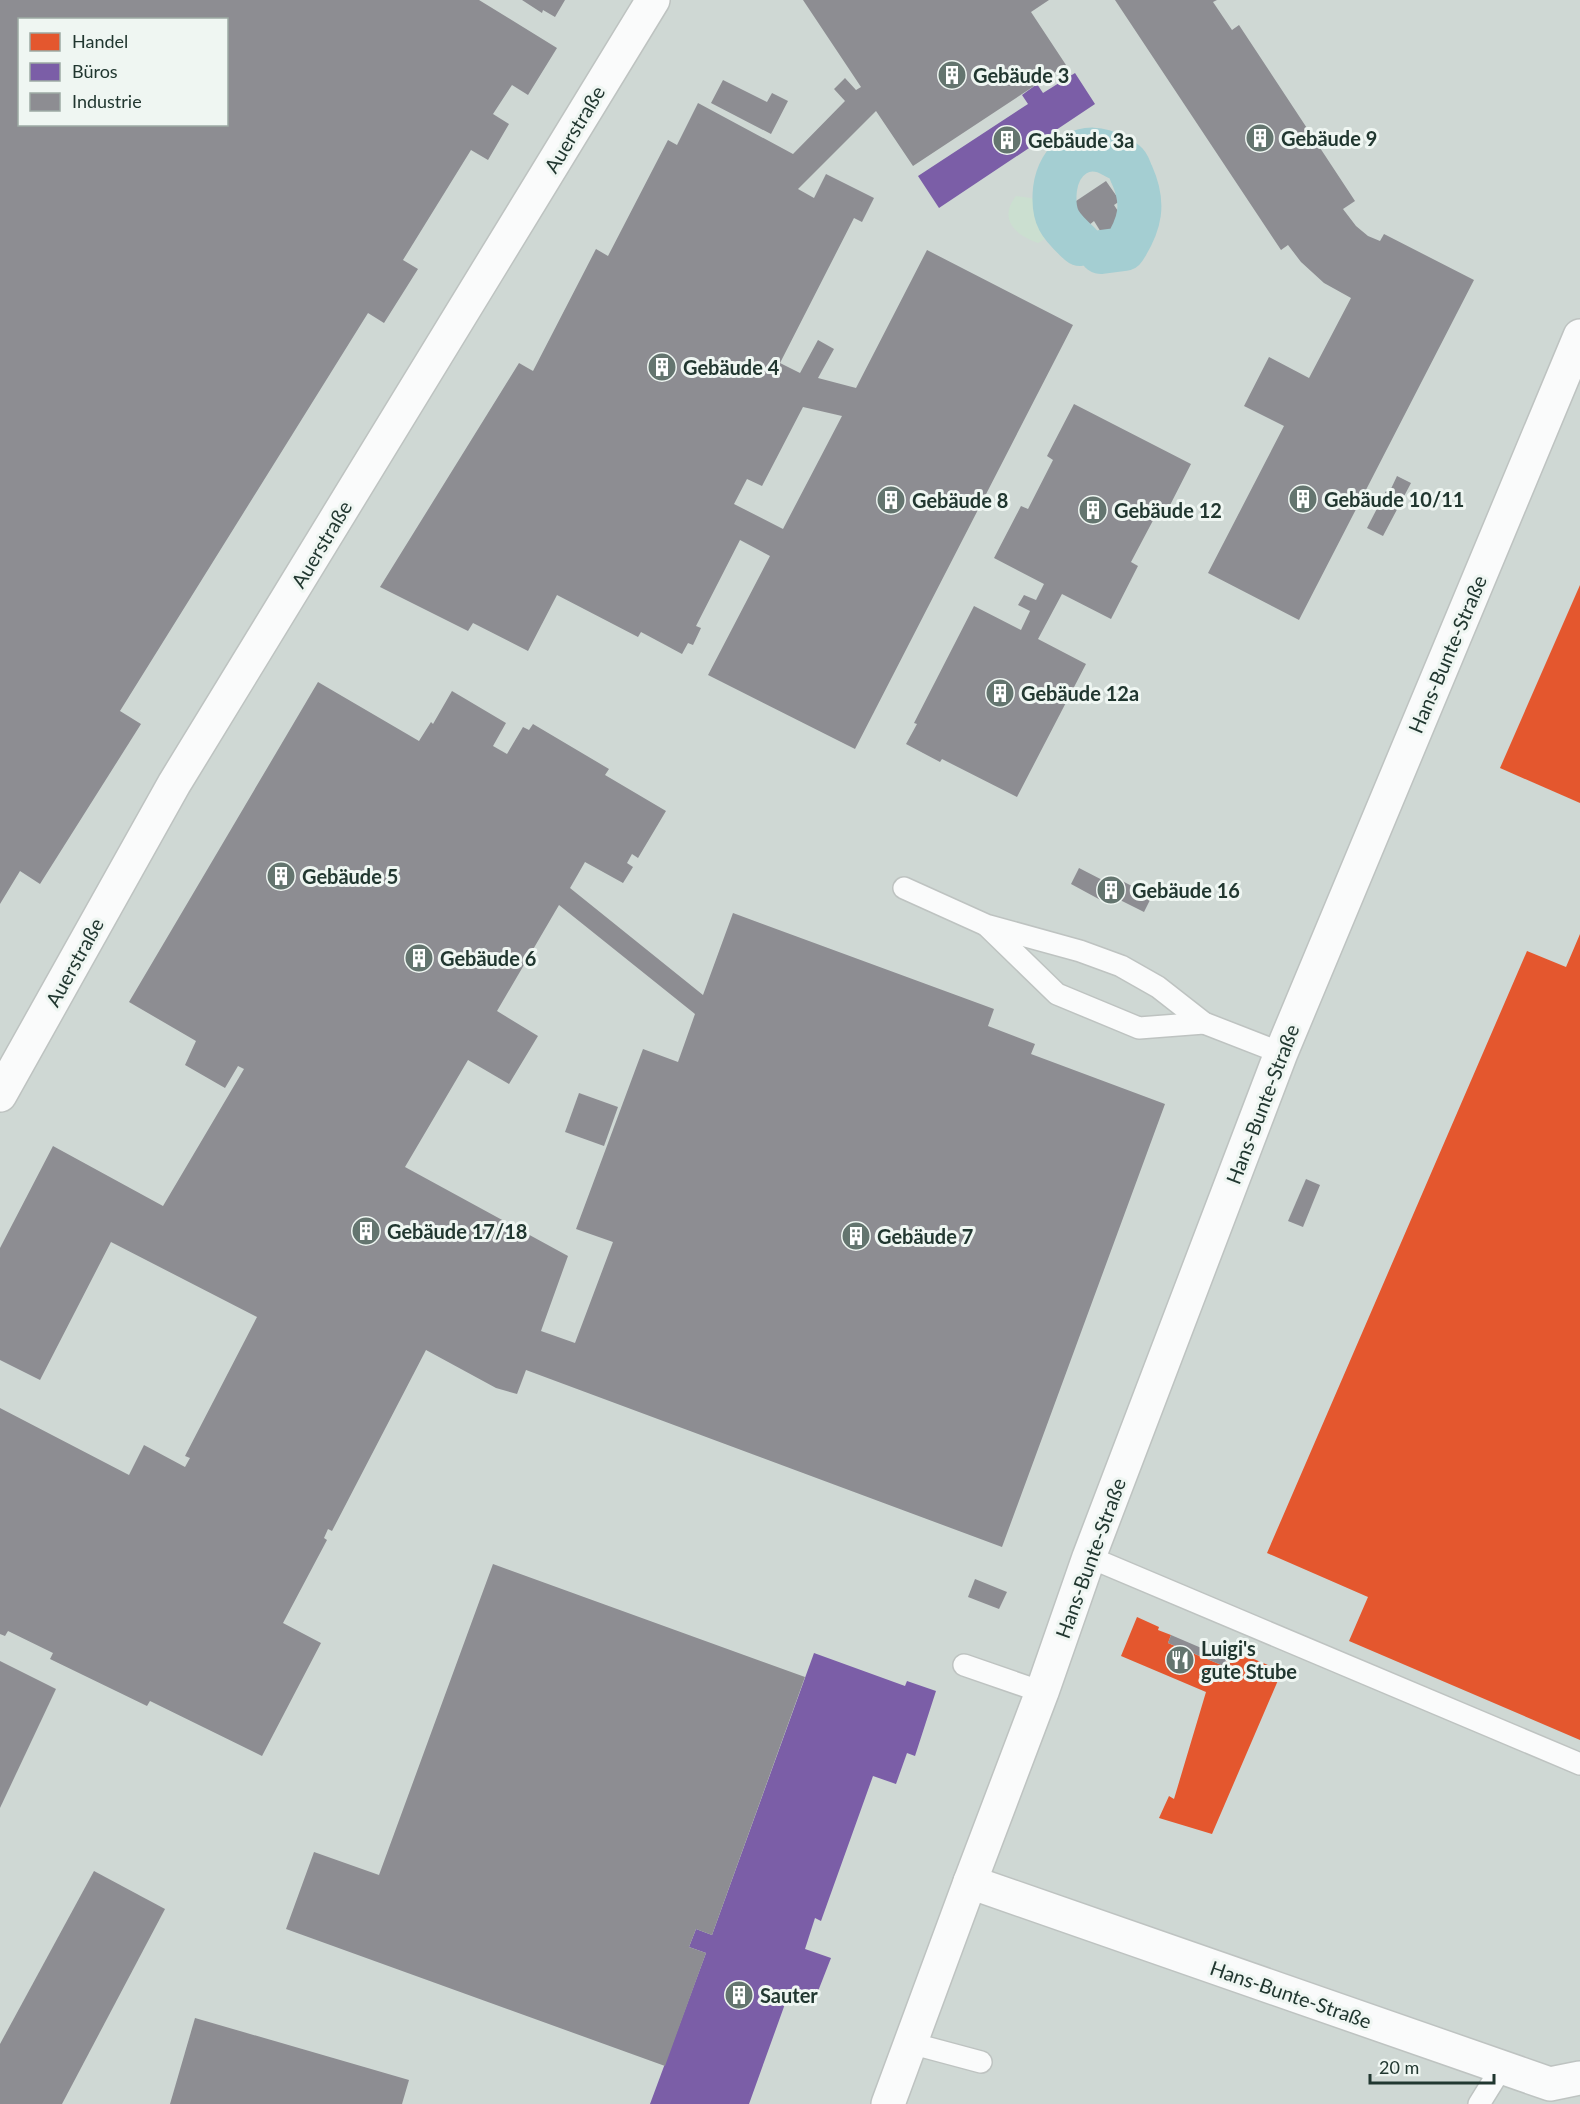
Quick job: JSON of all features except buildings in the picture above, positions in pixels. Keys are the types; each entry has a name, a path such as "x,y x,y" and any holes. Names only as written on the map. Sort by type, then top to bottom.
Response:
{"street":[{"name":"Auerstraße","path":"0,1095 174,784 653,0"},
{"name":"Hans-Bunte-Straße","path":"888,2104 1042,1692 1089,1557 1281,1053 1580,336"},
{"name":"Hans-Bunte-Straße","path":"970,1881 1550,2084 1580,2078"}],"lane":[{"path":"904,888 986,925 1080,951 1121,966 1158,987 1204,1023 1281,1053"},
{"path":"986,925 1057,994 1139,1028 1204,1023"},
{"path":"1089,1557 1580,1764"},
{"path":"964,1665 1042,1692"},
{"path":"910,2043 981,2061"},
{"path":"1479,2104 1502,2067"}],"shaded area":[{"path":"0,0 1580,0 1580,2104 0,2104"}],"green space":[{"path":"1016,196 1053,205 1063,229 1038,243 1022,236 1009,219 1011,204"}],"waterway":[{"path":"1080,244 1067,232 1056,214 1054,199 1057,178 1062,168 1075,154 1093,150 1103,151 1127,164 1136,185 1139,213 1134,231 1124,249 1101,252"}],"place":[{"name":"Gebäude 3","path":"952,75"},
{"name":"Gebäude 9","path":"1260,138"},
{"name":"Gebäude 3a","path":"1007,140"},
{"name":"Gebäude 4","path":"662,367"},
{"name":"Gebäude 10/11","path":"1303,499"},
{"name":"Gebäude 8","path":"891,500"},
{"name":"Gebäude 12","path":"1093,510"},
{"name":"Gebäude 12a","path":"1000,693"},
{"name":"Gebäude 5","path":"281,876"},
{"name":"Gebäude 16","path":"1111,890"},
{"name":"Gebäude 6","path":"419,958"},
{"name":"Gebäude 17/18","path":"366,1231"},
{"name":"Gebäude 7","path":"856,1236"},
{"name":"Luigi's gute Stube","path":"1180,1660"},
{"name":"Sauter","path":"739,1995"}]}
